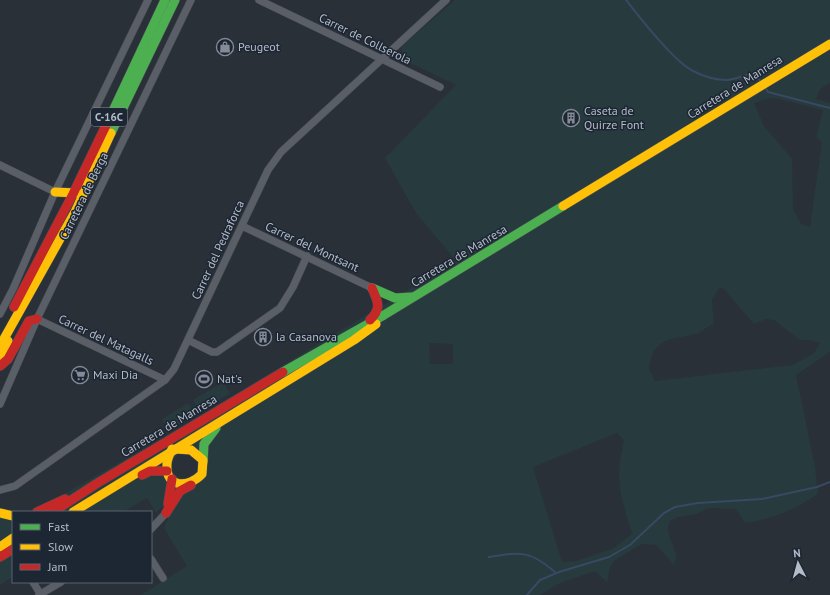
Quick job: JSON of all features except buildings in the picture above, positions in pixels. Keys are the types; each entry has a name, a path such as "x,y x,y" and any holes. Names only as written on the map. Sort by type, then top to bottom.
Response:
{"main road":[{"name":"C-16C","path":"0,333 73,194 159,14 172,1"},
{"name":"C-16C","path":"0,346 75,212 172,1"},
{"name":"Carretera de Manresa","path":"96,484 236,399 417,296 830,44"},
{"path":"55,192 73,194 79,192 97,153 108,138"},
{"path":"52,233 61,201 55,192"},
{"path":"372,288 395,298 417,296"},
{"path":"365,325 377,313 378,302 372,288"},
{"path":"0,356 18,322 31,290"},
{"path":"75,511 117,486 172,450 354,340 374,326 384,315"},
{"path":"0,366 8,359 29,322 38,319"},
{"path":"166,513 169,475 167,463 172,450 180,440 221,412 236,399"},
{"path":"166,513 180,491 193,484 202,474 204,444 211,433 226,418"},
{"path":"39,511 96,484 119,475 163,450 190,449 199,454 203,462"},
{"path":"117,486 150,470 169,475 178,484 193,484"},
{"path":"55,511 96,484"},
{"path":"0,513 12,516"},
{"path":"0,547 12,539"},
{"path":"0,557 12,550"}],"street":[{"name":"Carretera de Berga","path":"0,314 13,289 55,192 148,0"},
{"name":"Carretera de Berga","path":"0,404 38,319 191,0"},
{"name":"Carrer de Collserola","path":"259,0 440,87"},
{"name":"Carrer del Pedraforca","path":"0,490 15,486 165,380 174,369 268,170 281,152 381,58 446,0"},
{"path":"0,164 55,192"},
{"name":"Carrer del Montsant","path":"242,226 372,288"},
{"path":"188,340 212,352 218,352 280,308 293,287 307,256"},
{"name":"Carrer del Matagalls","path":"38,319 165,380"},
{"path":"152,528 166,513"},
{"path":"152,560 163,578"},
{"path":"34,583 40,595 59,583"}],"green space":[{"path":"455,0 830,0 830,83 820,89 816,99 830,103 830,352 796,375 815,467 818,494 783,513 765,519 745,523 736,509 709,508 696,514 678,517 670,521 668,527 668,532 676,554 674,565 656,545 642,544 615,560 610,567 607,582 595,571 560,583 540,595 141,595 187,566 164,528 168,518 162,507 156,513 147,498 125,511 34,511 157,441 456,261 416,213 385,158 456,85 404,60 401,47","holes":["775,98 823,110 816,137 822,142 810,227 801,224 793,209 792,159 764,126 754,103","719,288 723,288 754,324 766,319 774,320 800,340 811,340 820,343 814,353 793,365 655,381 649,369 651,358 655,350 660,344 666,341 698,333 714,323 712,300","429,343 453,344 453,364 430,364","617,433 624,441 619,467 619,478 622,498 632,534 612,549 576,561 562,562 533,467","180,453 190,453 197,460 198,470 192,478 180,478 173,472 173,460"]},
{"path":"223,382 230,393 200,412 193,400"},
{"path":"188,403 195,414 170,430 162,419"},
{"path":"0,518 12,521 12,578 0,585"}],"waterway":[{"path":"626,0 648,28 676,59 693,71 701,75 722,80 749,75 758,78 762,83"},
{"path":"765,87 768,92 830,108"},
{"path":"527,595 540,580 559,572 609,557 630,545 664,513 675,507 698,503 762,499 817,487 830,482"},
{"path":"489,557 509,554 525,554 539,560 556,573"}],"traffic: fast":[{"path":"112,113 165,0"},
{"path":"111,133 175,0"},
{"path":"283,372 384,315 563,206"},
{"path":"372,288 395,298 412,297"},
{"path":"203,462 204,444 216,428"}],"traffic: slow":[{"path":"563,206 830,44"},
{"path":"0,346 75,212 111,133"},
{"path":"55,192 77,193"},
{"path":"75,511 354,340 376,324"},
{"path":"0,356 8,341"},
{"path":"172,449 167,462 167,472 170,478 179,484 185,484 197,479 202,474 203,460 191,450 176,449"},
{"path":"0,513 12,516"},
{"path":"0,547 12,539"}],"traffic: jam":[{"path":"14,307 73,194 112,113"},
{"path":"370,320 374,316 378,305 372,288"},
{"path":"0,366 8,359 29,321 37,319"},
{"path":"55,511 96,484 283,372"},
{"path":"142,475 150,471 167,471"},
{"path":"168,504 172,479"},
{"path":"166,513 180,491 191,485"},
{"path":"39,511 65,499"},
{"path":"0,557 12,550"}],"place":[{"name":"Peugeot","path":"225,47"},
{"name":"Caseta de Quirze Font","path":"571,118"},
{"name":"la Casanova","path":"263,337"},
{"name":"Maxi Dia","path":"80,375"},
{"name":"Nat's","path":"204,379"}]}
